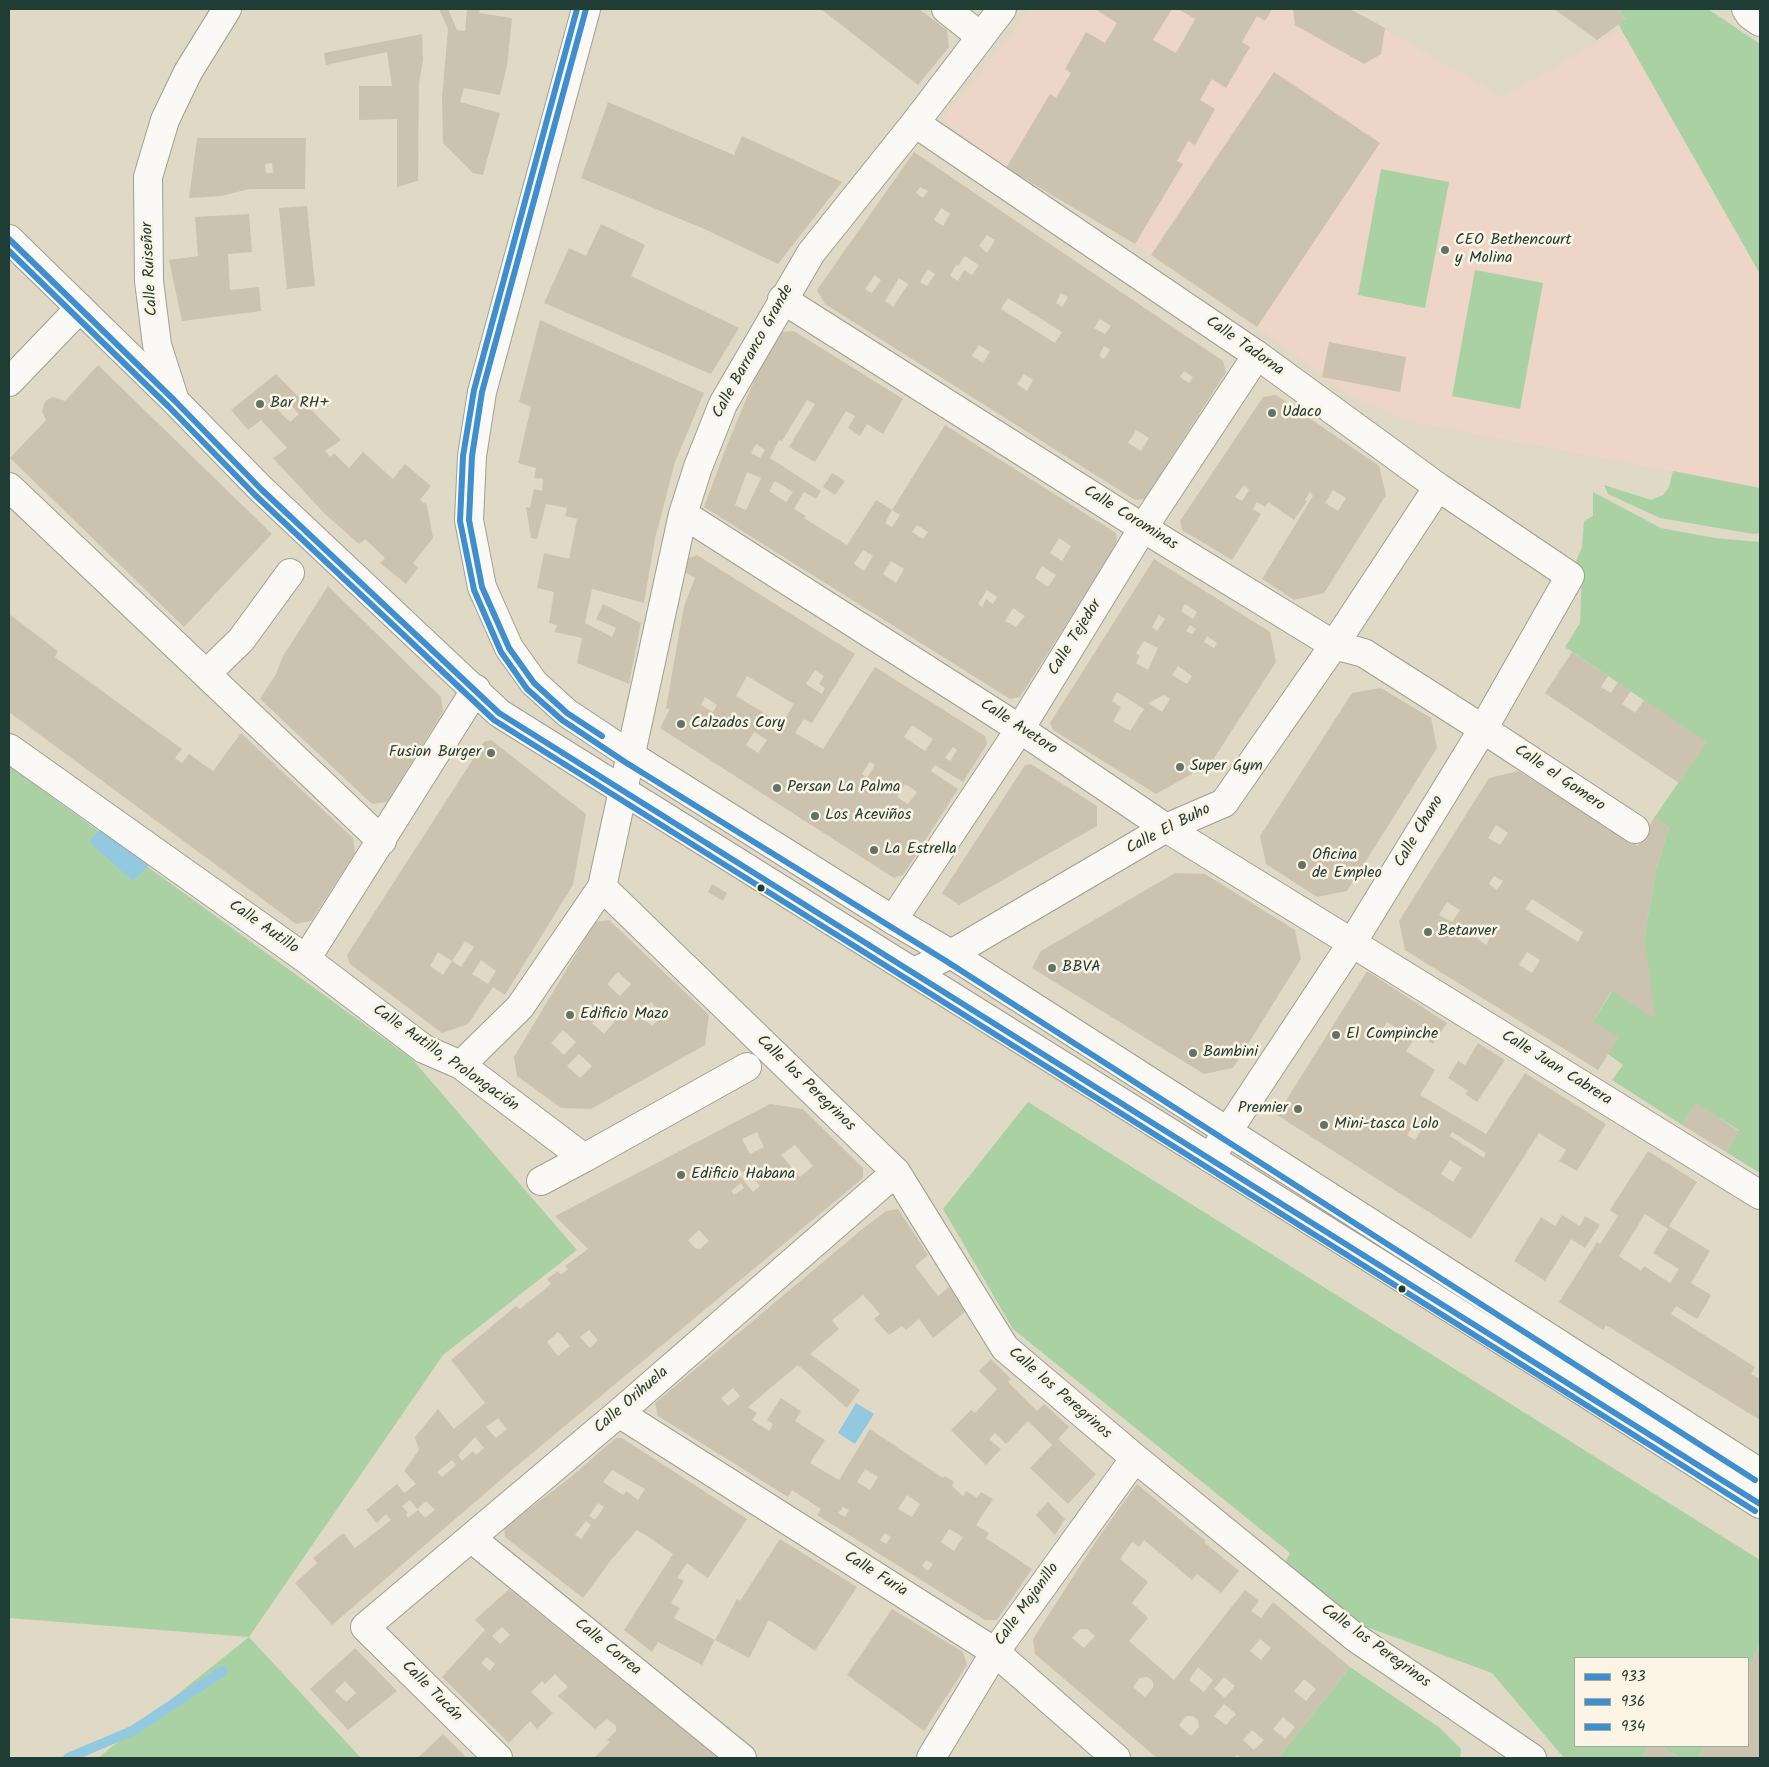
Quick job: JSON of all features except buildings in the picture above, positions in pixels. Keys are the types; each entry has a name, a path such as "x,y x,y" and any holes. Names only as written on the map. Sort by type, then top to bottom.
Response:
{"street":[{"name":"Calle Ruiseñor","path":"227,9 188,72 165,120 148,177 149,281 157,344 176,401 261,489 476,689 499,713 1760,1504"},
{"path":"586,9 482,392 472,456 469,520 482,587 509,648 534,683 567,713 630,755 893,920 951,954 1760,1473"},
{"path":"946,9 980,36"},
{"name":"Calle Barranco Grande","path":"602,887 621,790 683,514 698,467 722,404 810,253 915,123 1002,9"},
{"path":"1746,9 1750,15 1760,22"},
{"name":"Calle Tadorna","path":"915,123 1257,355 1438,487 1570,576"},
{"path":"9,239 176,401"},
{"name":"Calle Corominas","path":"782,299 1143,528 1334,645 1364,654 1483,728"},
{"path":"9,382 80,308"},
{"name":"Calle Tejedor","path":"893,920 1020,729 1143,528 1257,355"},
{"path":"9,487 382,841"},
{"name":"Calle El Buho","path":"914,972 951,954 1166,828 1224,803 1334,645 1438,487"},
{"name":"Calle Avetoro","path":"683,514 1020,729 1166,828 1352,943"},
{"path":"206,674 241,640 290,573"},
{"name":"Calle Chano","path":"1210,1158 1229,1132 1352,943 1483,728 1570,576"},
{"name":"Calle Autillo","path":"9,748 306,959 476,689"},
{"name":"Calle el Gomero","path":"1483,728 1636,830"},
{"path":"461,1066 520,1007 602,887"},
{"name":"Calle los Peregrinos","path":"602,887 896,1172 1005,1348 1135,1458 1356,1638 1532,1758"},
{"name":"Calle Juan Cabrera","path":"1352,943 1760,1195"},
{"name":"Calle Autillo, Prolongación","path":"306,959 424,1049 461,1066 584,1158"},
{"path":"541,1181 747,1067"},
{"name":"Calle Orihuela","path":"365,1627 619,1413 896,1172"},
{"name":"Calle Furia","path":"619,1413 995,1652 1116,1758"},
{"name":"Calle Majanillo","path":"931,1758 995,1652 1135,1458"},
{"name":"Calle Correa","path":"471,1538 742,1758"},
{"name":"Calle Tucán","path":"365,1627 498,1758"}],"shaded area":[{"name":"CEO Bethencourt y Molina","path":"1031,9 1350,9 1502,97 1621,29 1760,274 1760,488 1413,422 1351,397 1257,327 1135,244 1006,168 942,120"}],"green space":[{"path":"1619,9 1708,9 1760,44 1760,274 1621,29 1619,24 1625,19"},
{"path":"1381,169 1449,182 1425,308 1358,295"},
{"path":"1475,270 1543,283 1520,409 1452,396"},
{"path":"1673,471 1760,488 1760,533 1753,534 1660,518 1608,494 1604,485 1651,500 1663,495 1669,487"},
{"path":"1593,492 1661,528 1715,538 1760,542 1760,1173 1726,1152 1739,1130 1696,1104 1682,1125 1612,1080 1623,1065 1608,1054 1618,1037 1593,1022 1644,938 1656,869 1669,827 1654,818 1706,742 1565,647 1580,623 1582,573 1576,561 1582,547 1584,521 1593,516"},
{"path":"9,766 412,1059 577,1250 443,1355 249,1637 9,1618"},
{"path":"1028,1102 1760,1560 1760,1642 1749,1670 1749,1657 1574,1657 1574,1747 1648,1747 1642,1758 1564,1758 1492,1673 1356,1623 1285,1563 1290,1553 1013,1329 943,1209"},
{"path":"249,1637 361,1758 98,1758"},
{"path":"1350,1667 1440,1728 1461,1749 1460,1758 1278,1758"},
{"path":"1662,1747 1704,1747 1698,1758 1680,1758"}],"water":[{"path":"107,822 152,862 133,881 89,842"},
{"path":"856,1403 874,1414 855,1444 838,1433"}],"waterway":[{"path":"68,1758 134,1730 223,1671"}],"transit line":[{"name":"934","path":"577,9 474,390 463,456 460,521 474,590 501,652 527,689 562,720 625,762 946,961 1755,1480"},
{"name":"933","path":"586,9 482,392 472,456 469,520 482,587 509,648 534,683 567,713 602,736"},
{"name":"933","path":"9,239 175,401 261,489 499,713 1760,1504"},
{"name":"936","path":"9,251 169,407 255,495 494,720 1755,1511"}],"place":[{"name":"CEO Bethencourt y Molina","path":"1445,250"},
{"name":"Bar RH+","path":"260,404"},
{"name":"Udaco","path":"1272,413"},
{"name":"Calzados Cory","path":"681,724"},
{"name":"Fusion Burger","path":"491,753"},
{"name":"Super Gym","path":"1180,767"},
{"name":"Persan La Palma","path":"777,788"},
{"name":"Los Aceviños","path":"815,816"},
{"name":"La Estrella","path":"874,850"},
{"name":"Oficina de Empleo","path":"1302,865"},
{"name":"Betanver","path":"1428,932"},
{"name":"BBVA","path":"1052,968"},
{"name":"Edificio Mazo","path":"570,1015"},
{"name":"El Compinche","path":"1336,1035"},
{"name":"Bambini","path":"1193,1053"},
{"name":"Premier","path":"1298,1109"},
{"name":"Mini-tasca Lolo","path":"1324,1125"},
{"name":"Edificio Habana","path":"681,1175"}]}
